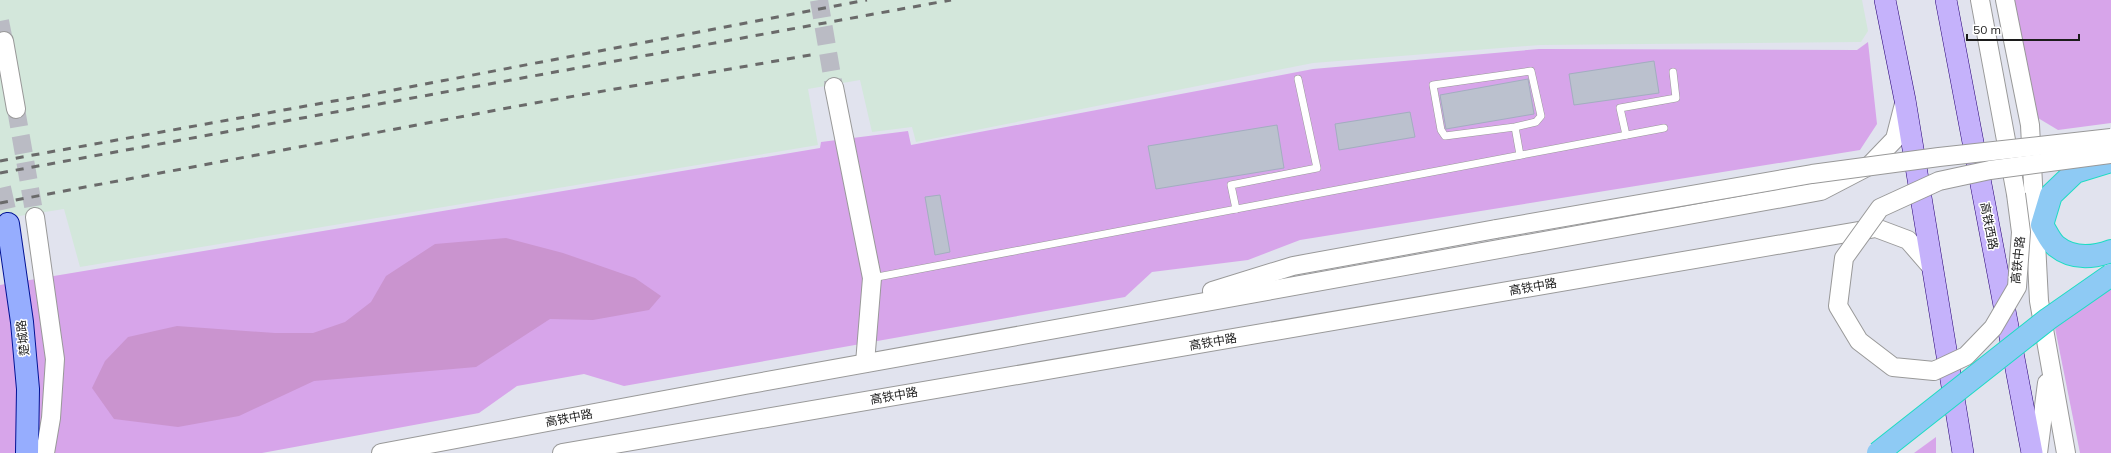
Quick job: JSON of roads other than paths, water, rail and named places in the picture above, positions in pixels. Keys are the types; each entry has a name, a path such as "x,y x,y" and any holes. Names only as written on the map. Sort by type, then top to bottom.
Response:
{"highway":[{"path":"2111,161 2075,172 2051,195 2042,225 2055,245 2074,256 2097,256 2111,251"},
{"path":"1878,453 2048,318 2111,276"}],"main road":[{"path":"1885,0 1905,100 1963,453"},
{"name":"高铁西路","path":"1946,0 2032,453"},
{"name":"楚城路","path":"8,224 22,322 28,389 27,453"}],"street":[{"name":"高铁中路","path":"1980,0 2016,194 2021,232 2017,287 1993,328 1966,356 1934,370 1894,367 1859,341 1838,306 1844,258 1880,208 1939,181 1990,170 2111,154"},
{"path":"2005,0 2030,125 2039,301 2066,453"},
{"path":"4,41 16,109"},
{"path":"834,88 872,278 865,363"},
{"name":"高铁中路","path":"381,453 865,363 1822,191 1869,166 1895,139 1905,100"},
{"name":"高铁中路","path":"1135,315 1293,266 1496,229 1812,174 2111,138"},
{"path":"35,217 55,359 51,418 45,453"},
{"name":"高铁中路","path":"562,453 1876,228 1908,240 1934,270"},
{"path":"2038,453 2048,392 2047,349"}],"lane":[{"path":"1531,70 1541,116 1536,122 1515,127 1446,136 1441,130 1432,85 1531,70"},
{"path":"1626,135 1620,108 1676,98 1673,72"},
{"path":"1236,209 1231,185 1317,168 1298,79"},
{"path":"1515,127 1520,155"},
{"path":"872,278 1664,128"}],"tunnel":[{"path":"819,0 834,87"},
{"path":"0,21 4,41"},
{"path":"16,109 35,217"},
{"path":"0,188 8,224"}],"railway":[{"path":"0,161 373,94 867,0"},
{"path":"0,173 951,0"},
{"path":"0,203 529,104 816,54"}]}
